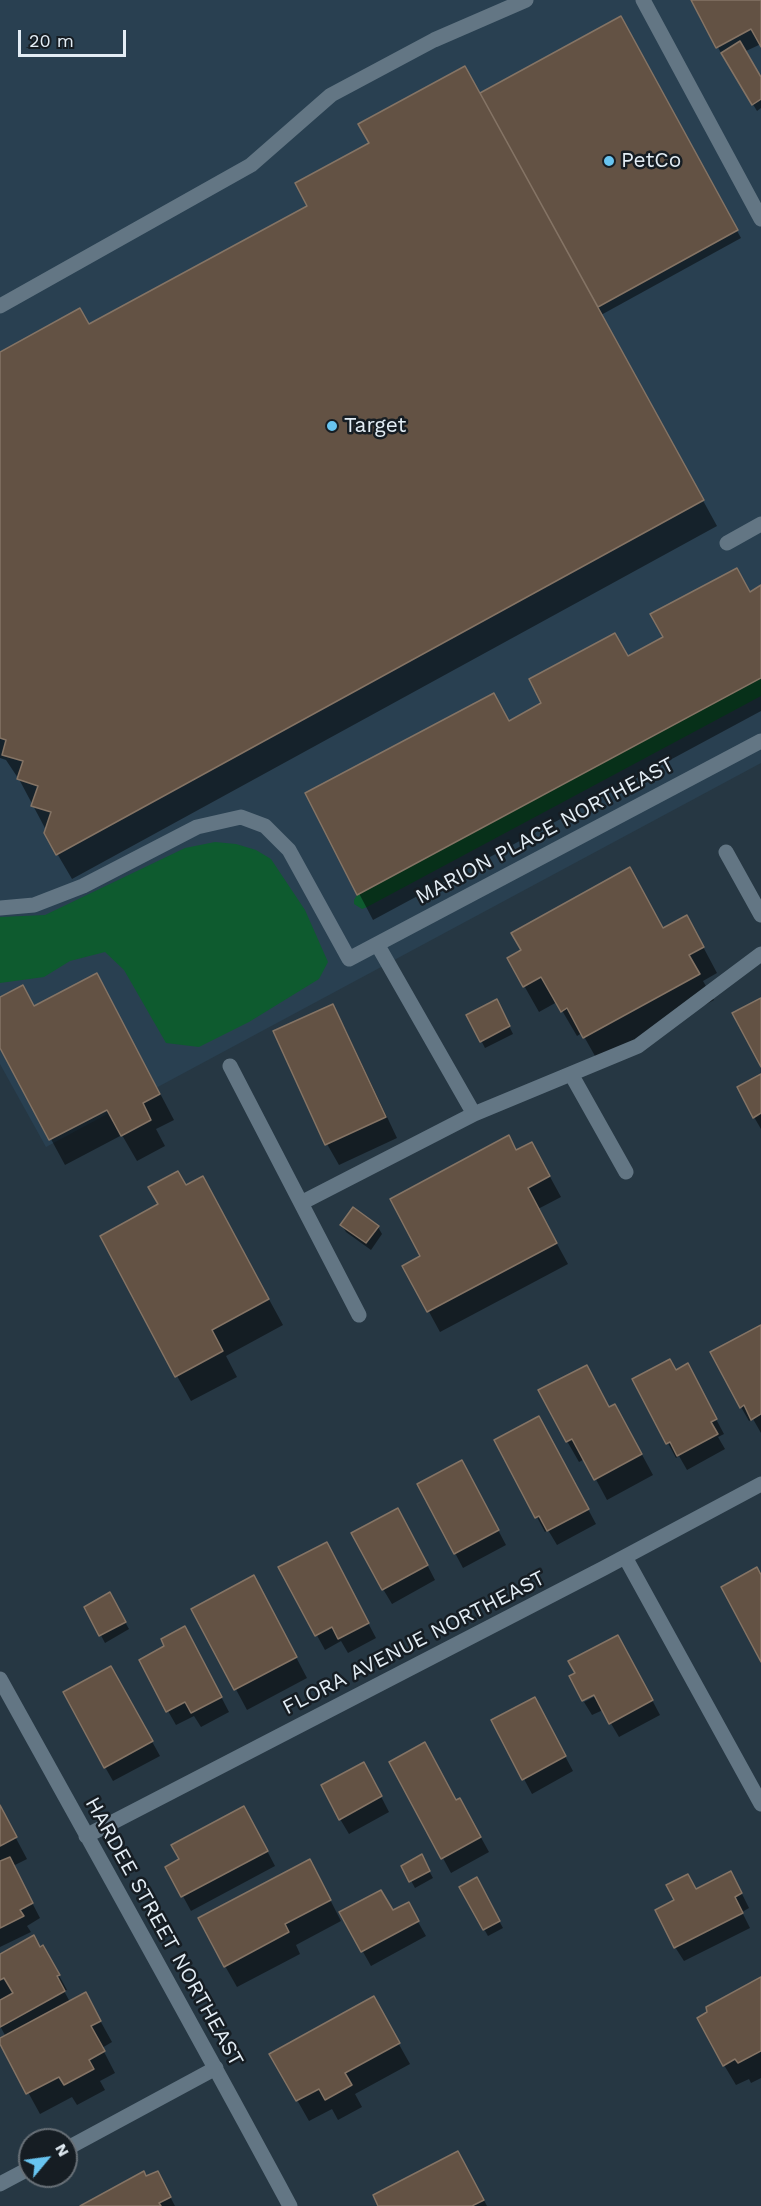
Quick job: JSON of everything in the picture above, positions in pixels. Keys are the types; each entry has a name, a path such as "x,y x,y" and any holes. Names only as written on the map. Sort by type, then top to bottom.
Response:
{"street":[{"path":"0,306 251,165 331,95 434,40 526,0"},
{"path":"643,0 761,219"},
{"path":"727,543 761,524"},
{"name":"MARION PLACE NORTHEAST","path":"0,908 34,905 83,886 197,827 241,817 265,826 289,850 348,958 761,741"},
{"path":"726,852 761,915"},
{"path":"377,944 474,1114"},
{"path":"301,1203 474,1114 638,1046 761,954"},
{"path":"230,1066 359,1315"},
{"path":"571,1074 626,1172"},
{"name":"FLORA AVENUE NORTHEAST","path":"86,1836 625,1557 761,1484"},
{"path":"625,1557 761,1804"},
{"name":"HARDEE STREET NORTHEAST","path":"0,1678 290,2206"},
{"path":"78,2143 216,2068"},
{"path":"0,2184 18,2174"}],"shaded area":[{"path":"0,0 761,0 761,763 46,1147 0,1064"}],"green space":[{"path":"761,678 761,696 367,907 362,909 354,904 357,895"},
{"path":"215,842 236,844 256,850 271,859 305,910 328,962 319,979 249,1022 199,1047 166,1043 124,970 105,952 70,961 44,977 0,983 0,917 45,915 185,848"}],"building":[{"path":"691,0 761,0 761,47 751,29 716,48"},
{"name":"PetCo","path":"621,16 738,230 598,307 480,93"},
{"path":"740,41 761,77 761,99 752,105 721,53"},
{"name":"Target","path":"465,66 704,500 56,855 44,833 51,812 31,806 38,786 17,779 23,761 2,755 6,740 0,738 0,352 80,308 89,324 307,206 295,183 369,143 358,124"},
{"path":"737,568 750,592 761,585 761,678 357,895 305,793 494,693 509,721 541,703 529,679 615,633 628,656 663,637 650,614"},
{"path":"630,867 663,928 687,915 704,947 689,955 700,974 583,1038 567,1008 561,1012 541,977 523,987 507,958 521,950 511,933"},
{"path":"97,973 160,1094 143,1103 151,1120 121,1136 107,1110 49,1140 0,1048 0,997 23,985 34,1006"},
{"path":"761,998 761,1067 732,1013"},
{"path":"497,999 510,1026 480,1042 466,1015"},
{"path":"333,1004 386,1117 325,1145 273,1031"},
{"path":"761,1074 761,1113 753,1118 737,1087"},
{"path":"509,1135 516,1150 532,1142 550,1176 528,1188 557,1243 427,1312 402,1266 420,1256 390,1199"},
{"path":"178,1171 186,1185 203,1176 269,1299 212,1330 223,1351 175,1377 100,1236 158,1204 148,1187"},
{"path":"353,1207 379,1226 366,1243 340,1225"},
{"path":"761,1325 761,1414 751,1420 744,1405 740,1408 710,1352"},
{"path":"670,1359 676,1370 688,1363 717,1419 711,1422 718,1434 677,1456 670,1442 666,1444 632,1379"},
{"path":"587,1365 609,1407 615,1404 642,1454 594,1480 572,1439 566,1442 538,1390"},
{"path":"539,1416 589,1509 547,1531 539,1516 535,1518 494,1440"},
{"path":"462,1460 499,1530 454,1554 417,1484"},
{"path":"398,1508 428,1565 382,1590 351,1533"},
{"path":"327,1542 369,1623 338,1639 332,1627 315,1636 278,1567"},
{"path":"757,1567 761,1575 761,1662 721,1587"},
{"path":"254,1575 297,1657 234,1690 191,1609"},
{"path":"110,1592 126,1622 99,1636 84,1607"},
{"path":"185,1626 222,1697 191,1713 185,1702 166,1712 139,1660 164,1646 161,1639"},
{"path":"618,1635 653,1700 609,1724 594,1695 582,1701 569,1676 575,1673 568,1661"},
{"path":"111,1666 153,1741 104,1768 63,1692"},
{"path":"535,1697 566,1756 522,1780 491,1720"},
{"path":"425,1742 456,1800 460,1798 481,1837 441,1859 389,1762"},
{"path":"364,1762 382,1796 339,1820 321,1785"},
{"path":"0,1805 17,1837 0,1846"},
{"path":"244,1806 268,1851 181,1897 165,1867 179,1859 171,1845"},
{"path":"422,1854 430,1871 409,1882 401,1866"},
{"path":"10,1857 33,1903 20,1910 24,1916 0,1928 0,1861"},
{"path":"310,1859 331,1900 285,1924 289,1932 224,1967 198,1918"},
{"path":"731,1871 742,1893 735,1897 743,1913 674,1948 655,1910 674,1900 666,1885 688,1874 696,1889"},
{"path":"477,1877 500,1921 483,1930 459,1887"},
{"path":"381,1890 393,1910 409,1902 419,1921 361,1952 339,1912"},
{"path":"34,1935 40,1947 43,1945 60,1975 57,1976 65,1991 0,2027 0,2000 13,1993 4,1978 0,1980 0,1954"},
{"path":"761,1977 761,2051 738,2063 735,2059 723,2066 697,2018 707,2012 706,2007"},
{"path":"86,1992 101,2021 91,2026 105,2051 89,2060 94,2069 64,2085 59,2077 26,2094 0,2044 0,2038"},
{"path":"374,1996 400,2043 345,2073 352,2085 325,2100 319,2089 296,2101 269,2054"},
{"path":"458,2151 484,2200 472,2206 378,2206 373,2195"},
{"path":"144,2171 146,2176 158,2171 171,2197 159,2203 161,2206 80,2206"}],"place":[{"name":"PetCo","path":"609,161"},
{"name":"Target","path":"332,426"}]}
